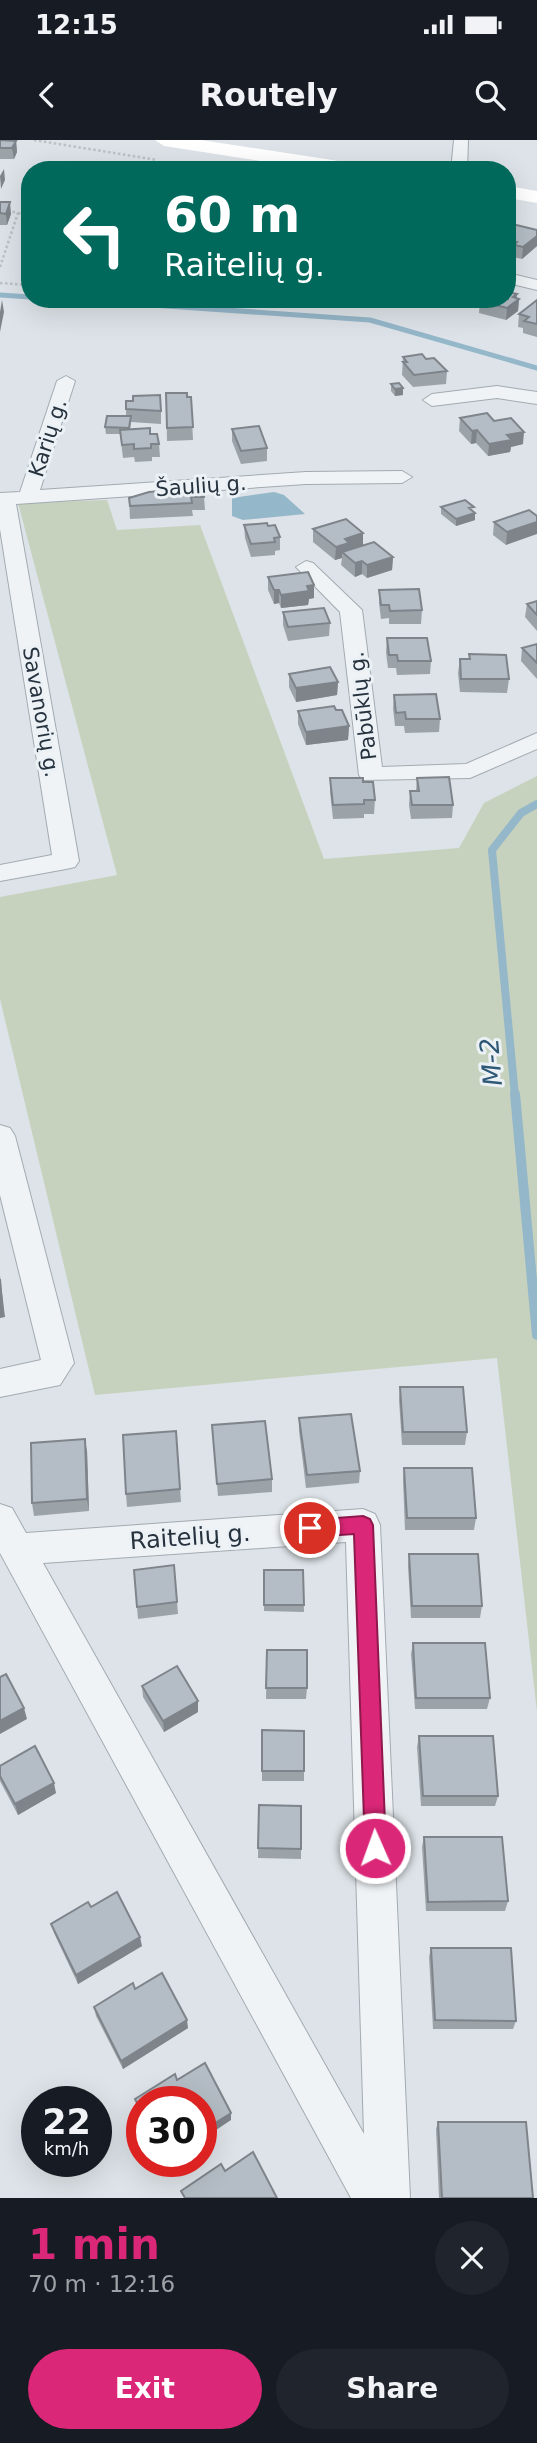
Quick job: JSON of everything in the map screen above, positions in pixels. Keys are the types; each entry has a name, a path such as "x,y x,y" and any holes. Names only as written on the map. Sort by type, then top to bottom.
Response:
{"main road":[{"path":"163,140 300,161"},
{"path":"516,193 537,197"}],"street":[{"path":"460,161 461,140"},
{"path":"516,280 537,285"},
{"name":"Karių g.","path":"29,495 66,381"},
{"path":"432,400 497,392 537,398"},
{"name":"Šaulių g.","path":"3,498 306,478 402,477"},
{"name":"Savanorių g.","path":"0,873 66,861 3,498"},
{"name":"Pabūklų g.","path":"306,567 351,610 370,775 470,771 537,740"},
{"path":"0,1136 58,1363 48,1375 0,1382"},
{"name":"Raitelių g.","path":"8,1534 363,1525 388,2198"},
{"path":"8,1534 375,2198"}],"path":[{"path":"34,140 167,161"},
{"path":"3,210 21,214"},
{"path":"0,267 18,213"},
{"path":"0,283 21,284"}],"green space":[{"path":"107,500 117,530 200,525 324,859 459,848 484,803 537,776 537,1712 497,1358 95,1395 0,999 0,897 117,875 18,503"}],"water":[{"path":"274,492 284,495 305,514 243,520 232,516 232,498"}],"building":[{"path":"0,140 16,141 12,148 0,148"},
{"path":"0,202 10,202 6,214 0,213"},
{"path":"516,225 537,230 537,236 523,247 516,245"},
{"path":"537,300 537,324 524,321 529,317 519,314"},
{"path":"422,354 426,359 434,358 447,371 414,375 403,362 407,362 403,357"},
{"path":"399,383 403,388 395,389 391,384"},
{"path":"166,393 187,393 187,397 191,397 193,427 167,428"},
{"path":"160,395 161,411 126,409 126,401 133,401 133,396"},
{"path":"487,413 494,421 511,418 524,432 507,435 512,440 489,444 477,430 472,431 460,418"},
{"path":"107,416 131,416 129,428 105,427"},
{"path":"259,426 267,448 241,451 232,429"},
{"path":"150,428 150,434 157,434 159,444 151,444 151,448 134,449 134,444 122,445 120,430"},
{"path":"203,487 204,497 191,497 192,503 130,506 129,498 149,492"},
{"path":"465,500 474,507 469,508 475,513 456,519 441,507"},
{"path":"529,510 537,516 537,522 507,532 494,522"},
{"path":"346,519 363,533 345,539 349,543 336,547 313,529"},
{"path":"267,523 268,526 275,525 280,537 274,538 275,542 251,544 244,525"},
{"path":"374,542 393,557 367,565 362,561 355,563 342,552"},
{"path":"308,572 314,585 307,586 309,591 281,595 279,590 274,590 268,577"},
{"path":"419,589 422,610 390,611 389,605 381,605 379,590"},
{"path":"537,601 537,615 527,604"},
{"path":"324,608 330,623 288,627 283,612"},
{"path":"387,638 427,638 431,661 398,661 397,655 389,655"},
{"path":"537,644 537,663 522,648"},
{"path":"469,654 506,655 509,679 461,679 460,659 470,659"},
{"path":"330,667 338,682 296,688 289,674"},
{"path":"436,694 440,719 406,719 405,712 396,713 394,695"},
{"path":"334,706 336,710 342,710 349,726 306,732 298,711"},
{"path":"449,777 453,805 412,805 410,791 419,791 417,778"},
{"path":"330,778 363,778 363,782 373,782 375,800 364,800 364,804 333,805"},
{"path":"400,1387 463,1387 467,1432 403,1432"},
{"path":"351,1414 360,1471 307,1475 299,1418"},
{"path":"265,1421 272,1479 217,1484 212,1425"},
{"path":"176,1431 180,1489 126,1494 123,1435"},
{"path":"85,1439 87,1499 32,1503 31,1443"},
{"path":"404,1468 472,1468 476,1518 407,1518"},
{"path":"409,1554 478,1554 482,1606 412,1606"},
{"path":"174,1565 177,1602 137,1607 134,1570"},
{"path":"264,1570 303,1570 304,1605 264,1605"},
{"path":"413,1643 485,1643 490,1698 416,1698"},
{"path":"267,1650 307,1650 307,1688 266,1688"},
{"path":"177,1666 198,1701 163,1721 142,1686"},
{"path":"6,1674 24,1708 0,1721 0,1677"},
{"path":"262,1730 304,1731 304,1771 262,1771"},
{"path":"419,1736 493,1736 498,1796 423,1796"},
{"path":"35,1746 54,1783 15,1804 0,1776 0,1766"},
{"path":"259,1805 301,1806 301,1849 258,1848"},
{"path":"424,1837 502,1837 508,1901 428,1902"},
{"path":"117,1892 140,1937 76,1975 51,1924 88,1902 91,1907"},
{"path":"431,1948 511,1948 516,2021 435,2020"},
{"path":"162,1973 187,2020 121,2061 94,2007 133,1983 135,1989"},
{"path":"205,2063 217,2086 156,2086 175,2074 177,2080"},
{"path":"217,2086 231,2113 217,2122"},
{"path":"438,2122 526,2122 533,2198 442,2198"},
{"path":"253,2152 277,2198 185,2198 181,2191 202,2177 217,2177 217,2167 221,2164 225,2171"}],"waterway":[{"path":"0,295 21,296"},
{"path":"196,308 370,320 537,368"},
{"name":"M-2","path":"515,1096 492,850 521,813 537,804"},
{"name":"M-2","path":"515,1094 537,1335"}],"route":[{"path":"310,1528 363,1525 375,1848"}]}
